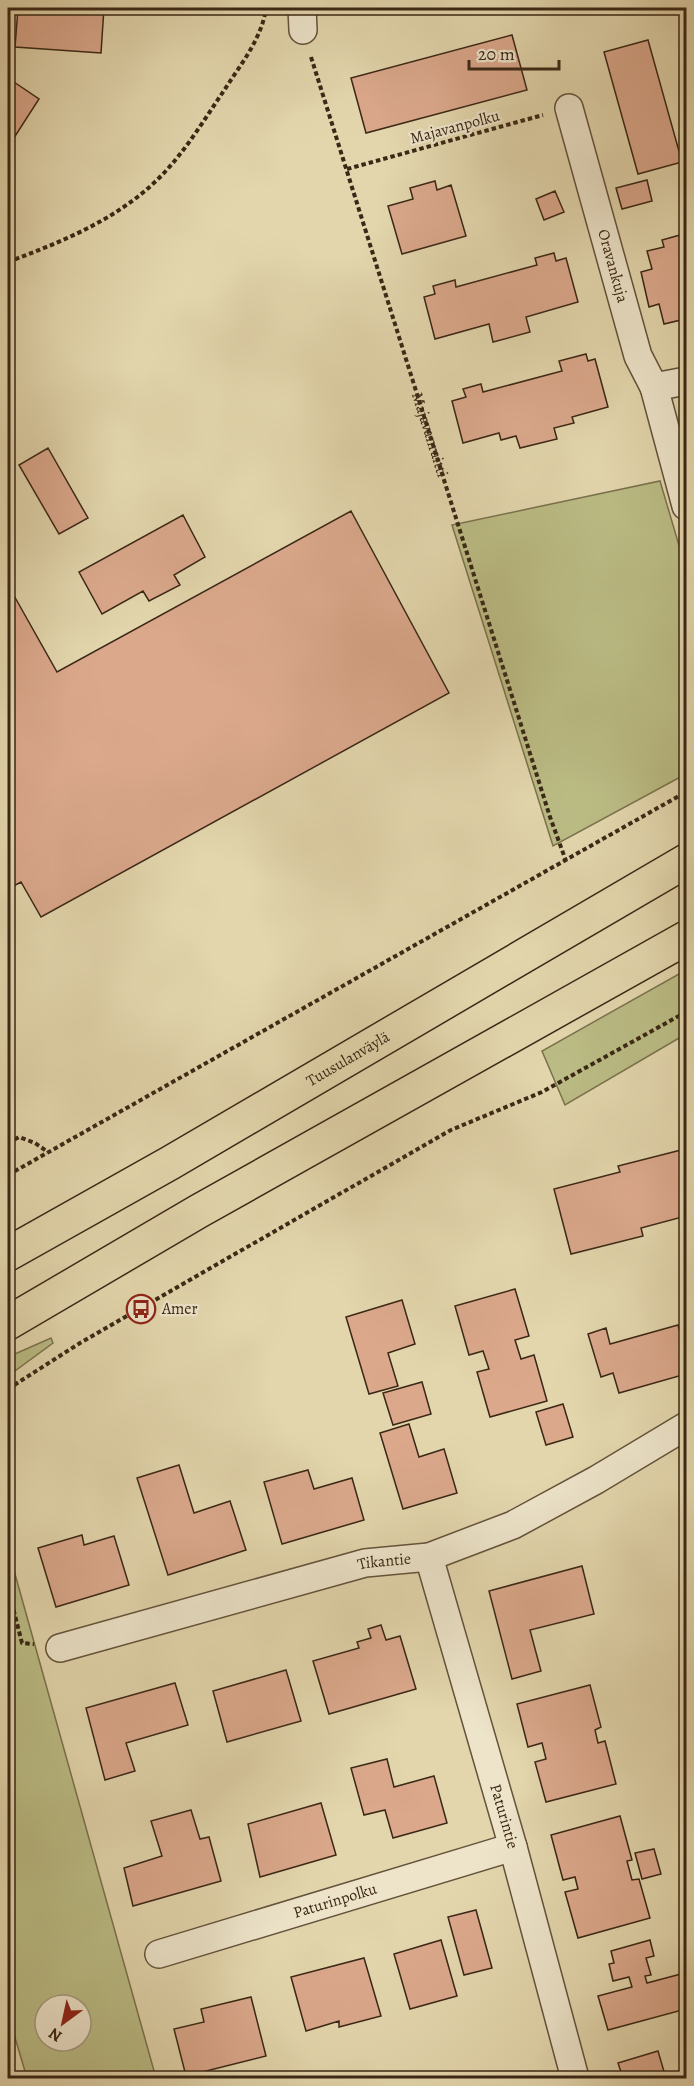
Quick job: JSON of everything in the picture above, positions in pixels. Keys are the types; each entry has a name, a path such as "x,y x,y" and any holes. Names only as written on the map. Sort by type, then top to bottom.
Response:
{"main road":[{"name":"Tuusulanväylä","path":"8,1254 170,1163 687,861"},
{"path":"8,1323 199,1211 687,938"}],"street":[{"name":"Oravankuja","path":"570,108 638,356 654,387 687,506"},
{"path":"654,387 687,381"},
{"name":"Tikantie","path":"60,1648 365,1563 429,1557 513,1525 596,1480 687,1426"},
{"name":"Paturintie","path":"429,1557 513,1847 575,2079"},
{"name":"Paturinpolku","path":"159,1954 513,1847"}],"path":[{"path":"8,261 88,229 127,205 157,180 190,140 244,60 258,36 266,8"},
{"name":"Majavanraitti","path":"303,19 347,169 543,795 566,861"},
{"name":"Majavanpolku","path":"347,169 570,108"},
{"path":"8,1175 687,792"},
{"path":"8,1389 80,1343 451,1130 542,1092 687,1012"},
{"path":"8,1143 19,1137 35,1143 48,1152"},
{"path":"8,1588 22,1642 60,1648"}],"green space":[{"path":"660,481 686,569 686,774 553,846 452,525"},
{"path":"686,970 686,1034 565,1105 542,1051"},
{"path":"51,1338 53,1343 8,1376 8,1357"},
{"path":"8,1549 156,2078 27,2078 8,2014"}],"building":[{"path":"18,8 104,8 101,53 15,47"},
{"path":"512,35 527,90 366,133 351,78"},
{"path":"648,40 682,162 638,174 604,52"},
{"path":"8,78 39,99 10,144 8,143"},
{"path":"647,180 652,201 622,209 616,188"},
{"path":"435,181 437,190 451,185 466,236 402,254 388,206 413,199 410,188"},
{"path":"555,191 564,212 544,220 536,199"},
{"path":"680,235 682,244 686,243 686,325 683,326 681,320 664,324 659,304 649,307 641,272 652,269 647,251 664,247 662,240"},
{"path":"554,253 556,261 566,258 578,302 526,317 530,332 493,342 489,324 435,339 424,297 435,294 433,286 455,280 456,287 537,265 535,258"},
{"path":"586,354 588,361 595,359 608,407 572,417 574,423 554,428 557,439 520,448 516,436 501,440 499,433 463,443 452,401 466,397 463,389 481,384 483,392 562,371 559,361"},
{"path":"48,448 88,518 59,534 19,465"},
{"path":"351,511 449,693 41,917 21,882 8,889 8,585 57,672"},
{"path":"183,515 205,557 174,575 180,585 149,601 143,591 102,614 79,572"},
{"path":"685,1149 686,1216 641,1228 643,1236 571,1254 554,1189 620,1172 618,1166"},
{"path":"515,1289 529,1336 515,1340 521,1359 534,1355 547,1401 490,1417 477,1372 489,1369 483,1351 469,1355 455,1306"},
{"path":"402,1300 415,1344 388,1353 398,1386 369,1394 346,1317"},
{"path":"678,1325 686,1355 686,1374 619,1393 613,1373 601,1377 588,1334 606,1328 610,1344"},
{"path":"422,1382 431,1414 393,1425 383,1393"},
{"path":"563,1404 573,1437 546,1445 536,1412"},
{"path":"409,1424 419,1457 444,1449 457,1493 403,1509 380,1433"},
{"path":"179,1465 194,1513 230,1501 246,1550 168,1575 137,1478"},
{"path":"308,1470 314,1489 352,1478 364,1520 282,1544 264,1482"},
{"path":"82,1535 84,1545 114,1536 129,1585 56,1607 38,1548"},
{"path":"582,1566 594,1614 530,1630 541,1671 512,1679 489,1591"},
{"path":"381,1625 386,1640 400,1636 416,1689 329,1714 313,1661 359,1648 357,1642 371,1638 368,1629"},
{"path":"286,1670 301,1721 227,1742 213,1691"},
{"path":"175,1683 188,1725 126,1743 135,1771 105,1780 86,1708"},
{"path":"590,1685 601,1727 595,1730 598,1743 605,1741 616,1784 546,1802 535,1762 546,1759 542,1743 528,1747 517,1704"},
{"path":"387,1759 394,1787 434,1776 447,1823 393,1838 385,1810 364,1815 351,1768"},
{"path":"321,1803 336,1855 260,1877 248,1824"},
{"path":"191,1810 200,1839 209,1837 221,1881 133,1906 124,1868 162,1856 151,1821"},
{"path":"620,1816 632,1860 627,1861 632,1880 639,1879 650,1918 578,1938 565,1892 578,1889 575,1877 563,1880 551,1835"},
{"path":"654,1849 661,1874 642,1879 635,1853"},
{"path":"476,1910 492,1968 464,1975 448,1917"},
{"path":"441,1940 457,1996 410,2009 394,1954"},
{"path":"650,1940 654,1956 646,1958 651,1975 645,1976 647,1983 681,1974 686,1996 686,2009 608,2030 598,1996 632,1987 629,1977 613,1981 609,1964 614,1963 611,1951"},
{"path":"364,1958 381,2016 339,2027 339,2021 306,2031 291,1977"},
{"path":"251,1997 266,2056 186,2076 174,2029 204,2022 201,2009"},
{"path":"658,2051 665,2075 686,2069 686,2078 623,2078 618,2063"}],"place":[{"name":"Amer","path":"141,1309"}]}
